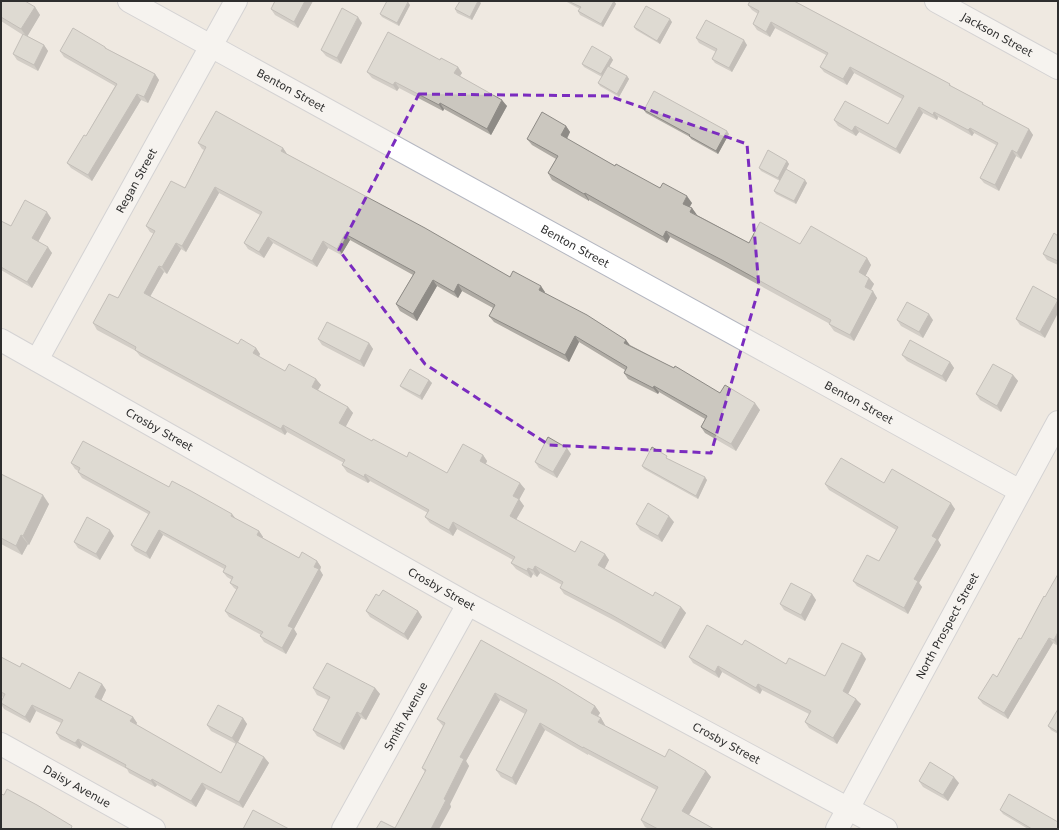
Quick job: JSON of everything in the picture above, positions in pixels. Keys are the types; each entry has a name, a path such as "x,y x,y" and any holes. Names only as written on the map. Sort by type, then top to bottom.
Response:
{"street":[{"name":"Benton Street","path":"129,1 1020,491"},
{"name":"Regan Street","path":"37,360 212,47 236,1"},
{"name":"Jackson Street","path":"936,1 1058,68"},
{"name":"Crosby Street","path":"1,340 468,604 886,829"},
{"name":"North Prospect Street","path":"837,829 1058,422"},
{"name":"Smith Avenue","path":"343,829 468,604"},
{"name":"Daisy Avenue","path":"1,744 154,829"}],"highlighted area":[{"path":"419,94 609,96 747,144 759,288 711,453 549,445 425,364 339,250"}],"building":[{"path":"1,1 25,1 35,7 21,29 1,17"},
{"path":"275,1 305,1 294,22 271,9"},
{"path":"387,1 408,2 397,23 380,14"},
{"path":"460,1 478,1 470,17 455,9"},
{"path":"568,1 614,1 601,24 578,11 581,7"},
{"path":"750,1 794,1 950,84 949,85 983,103 982,104 1029,129 1017,153 1012,150 995,185 980,178 998,143 970,128 968,130 934,112 933,115 919,107 896,149 855,126 852,131 834,120 845,101 888,124 904,96 850,67 843,79 820,67 828,53 771,22 766,32 753,24 759,11 748,5"},
{"path":"646,6 670,19 657,41 634,27"},
{"path":"342,8 358,17 337,58 321,50"},
{"path":"706,20 744,40 729,68 712,59 717,49 696,38"},
{"path":"73,28 105,48 155,74 144,97 137,94 88,175 67,163 84,135 86,136 117,84 60,51"},
{"path":"388,32 440,60 441,58 458,67 454,73 502,100 487,129 440,103 439,105 395,82 393,85 367,72"},
{"path":"23,34 44,45 34,65 13,54"},
{"path":"592,46 611,57 601,74 582,64"},
{"path":"608,66 627,76 617,94 598,83"},
{"path":"654,91 727,131 716,151 644,110"},
{"path":"216,111 283,148 281,151 425,228 510,277 513,271 541,286 539,290 587,315 626,340 624,343 674,368 675,366 720,393 725,385 755,403 731,444 701,427 707,416 654,386 653,388 624,373 627,367 575,336 565,355 489,316 495,305 458,284 454,292 433,280 413,314 396,304 415,272 345,234 337,249 323,241 312,261 268,237 259,252 244,243 262,212 215,187 182,246 176,243 162,267 159,266 144,293 238,344 241,339 256,348 253,353 285,371 289,364 316,379 312,387 348,407 339,423 372,441 373,439 407,457 409,452 447,473 463,444 483,455 480,461 520,483 513,496 519,499 510,516 575,552 581,541 605,554 598,565 653,596 655,592 681,607 661,643 560,588 563,582 535,566 533,570 528,568 527,571 511,563 515,557 453,522 449,530 425,517 429,510 365,474 364,477 342,465 345,460 283,425 281,429 135,350 136,347 93,323 109,294 118,298 155,231 146,226 171,181 185,188 206,147 198,143"},
{"path":"542,112 566,126 561,135 615,166 616,164 660,188 663,183 687,196 683,204 692,208 690,212 749,243 760,222 800,244 811,226 867,258 859,272 869,278 865,287 873,291 850,335 829,324 831,320 722,260 666,231 663,237 548,173 558,156 527,139"},
{"path":"768,150 787,161 778,178 759,168"},
{"path":"786,169 805,180 794,201 774,191"},
{"path":"25,200 47,212 32,238 48,247 27,282 1,267 1,221 11,226"},
{"path":"1054,233 1058,236 1058,261 1043,254"},
{"path":"1033,286 1058,300 1040,332 1016,319"},
{"path":"907,302 929,314 919,332 897,320"},
{"path":"327,322 369,343 360,361 318,339"},
{"path":"910,340 950,362 942,376 902,355"},
{"path":"993,364 1013,375 997,406 976,394"},
{"path":"410,369 429,380 420,396 400,386"},
{"path":"548,437 567,448 553,472 535,462"},
{"path":"83,441 169,487 172,481 191,491 232,514 231,516 259,531 257,535 299,558 302,552 317,561 314,567 319,569 288,626 293,628 282,648 260,636 263,632 225,611 238,587 230,583 233,577 223,572 226,566 159,530 146,553 131,545 150,512 78,472 80,468 71,463"},
{"path":"652,447 667,456 666,458 705,477 696,496 642,466"},
{"path":"841,458 884,483 892,469 951,503 932,536 937,539 914,579 918,581 904,608 853,581 867,555 879,561 898,527 825,484"},
{"path":"1,474 43,495 23,536 21,535 16,546 1,538"},
{"path":"648,503 669,516 658,536 636,524"},
{"path":"87,517 110,530 96,554 74,542"},
{"path":"1058,574 1058,632 1054,640 1049,638 1004,713 978,698 993,674 997,677 1019,638 1021,639 1044,596 1045,597"},
{"path":"791,583 812,594 801,615 780,604"},
{"path":"383,590 418,611 404,634 366,611 376,594 379,596"},
{"path":"707,625 742,645 745,640 786,664 789,658 825,676 842,643 862,653 843,691 856,699 833,738 805,722 811,711 758,684 756,688 718,666 715,672 689,657"},
{"path":"481,640 556,682 595,706 591,713 601,718 598,722 665,757 669,749 706,771 682,811 714,829 658,829 641,820 658,787 583,748 540,723 512,778 496,770 527,710 495,693 460,757 464,759 444,799 446,800 431,829 376,829 381,821 395,828 426,770 422,768 445,723 437,719"},
{"path":"1,657 20,667 22,663 70,689 79,672 102,684 95,697 133,717 130,721 221,773 237,742 264,757 239,802 202,783 191,801 152,779 151,781 125,767 126,765 78,739 75,743 56,733 63,720 32,705 25,717 1,703 5,694 1,692"},
{"path":"327,663 375,688 361,714 357,712 340,744 313,730 330,697 313,688"},
{"path":"218,705 243,718 232,738 207,725"},
{"path":"1058,709 1058,732 1048,726"},
{"path":"930,762 954,777 943,795 919,781"},
{"path":"7,789 72,826 71,829 1,829 1,794 4,795"},
{"path":"1009,794 1058,822 1058,829 1032,829 1000,810"},
{"path":"253,810 289,829 243,829"}]}
